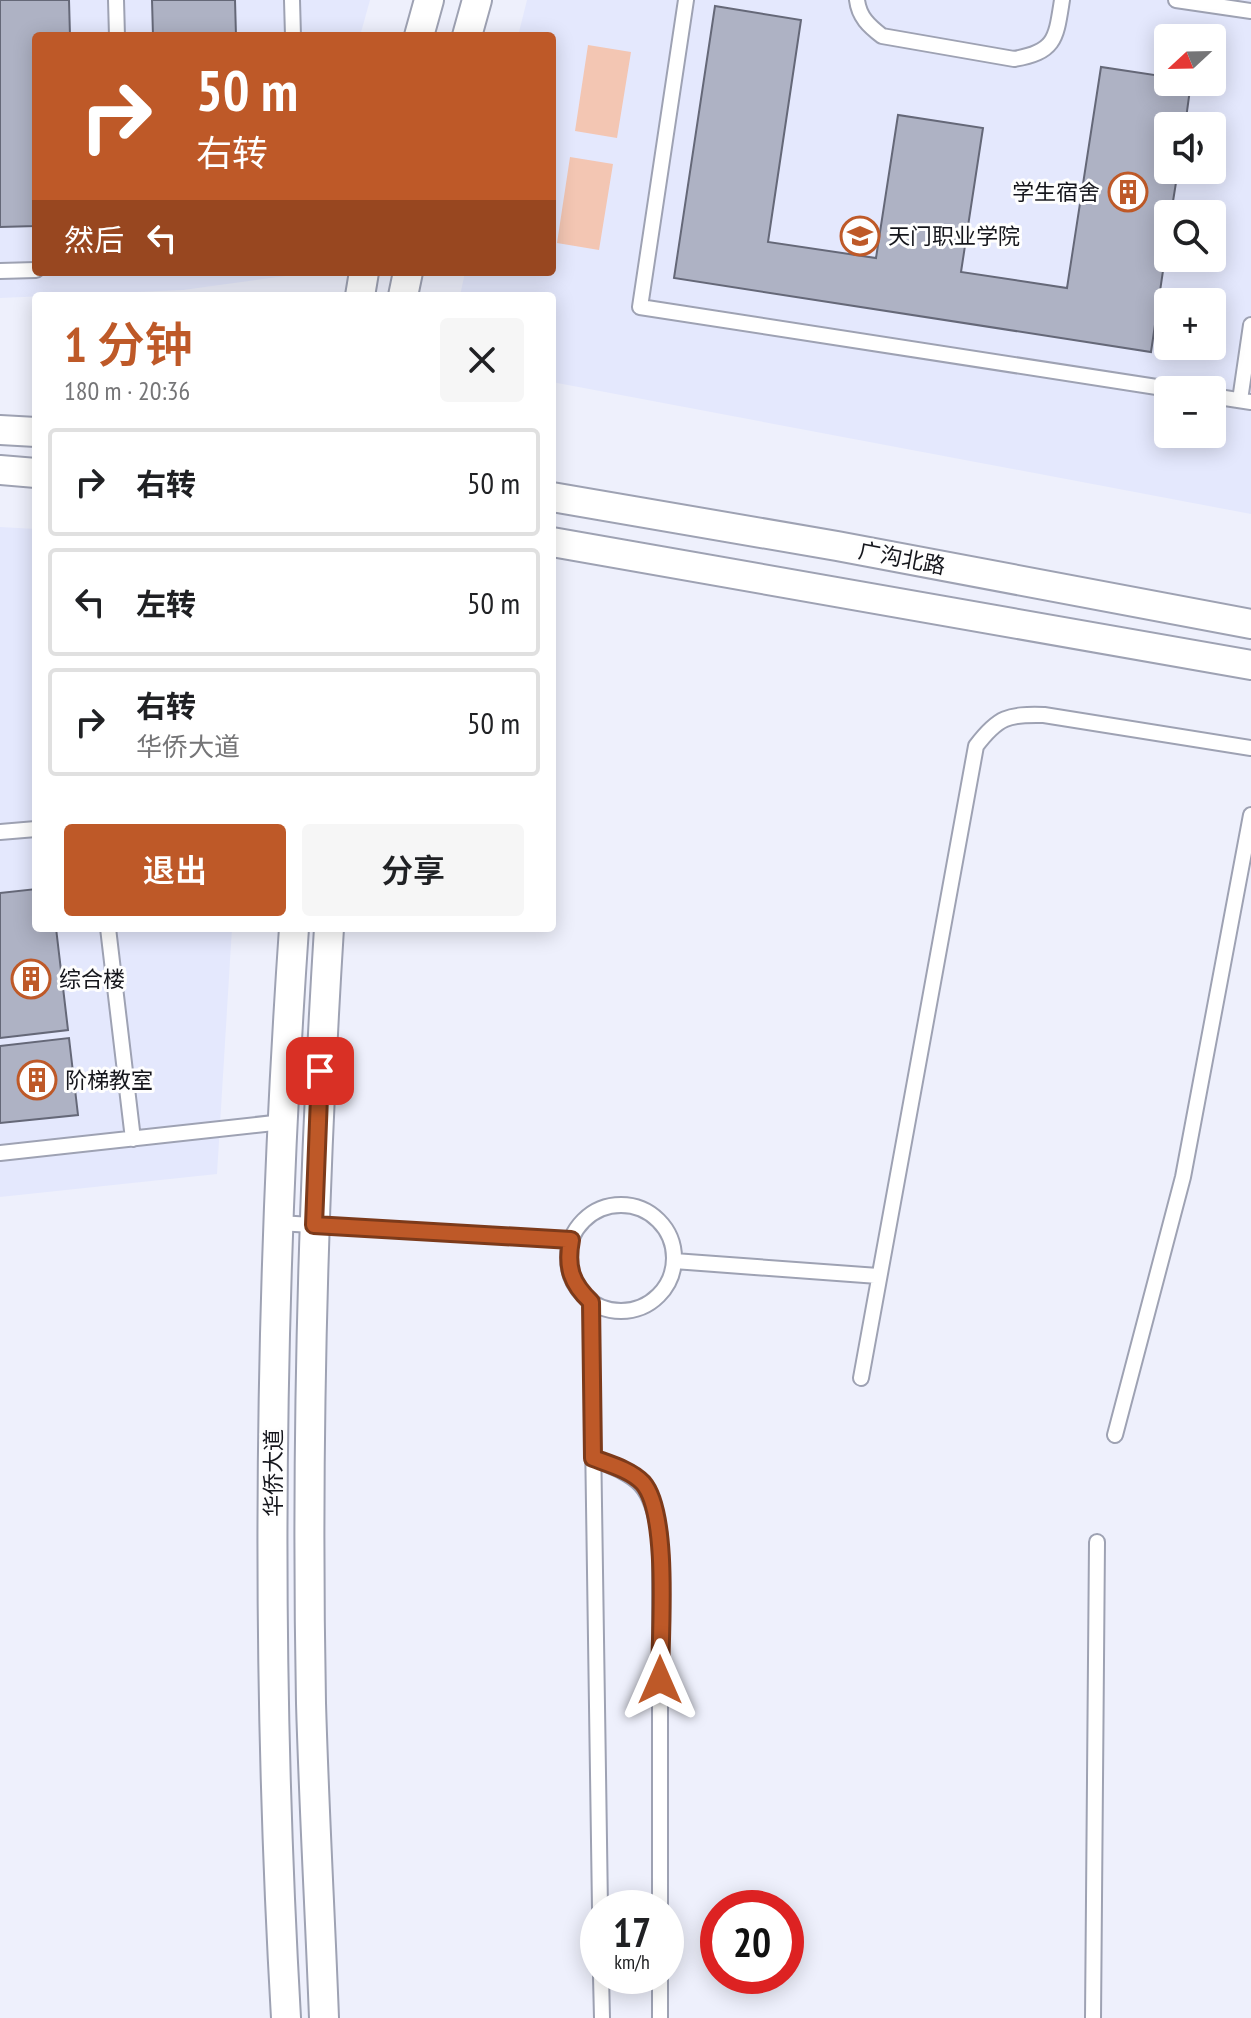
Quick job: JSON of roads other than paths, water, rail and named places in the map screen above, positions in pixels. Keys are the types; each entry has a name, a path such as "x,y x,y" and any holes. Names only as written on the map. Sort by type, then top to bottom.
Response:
{"street":[{"path":"420,32 429,0"},
{"path":"468,32 477,0"},
{"path":"0,430 32,432"},
{"path":"0,470 32,473"},
{"name":"广沟北路","path":"556,498 837,546 1251,624"},
{"name":"广沟北路","path":"556,543 1251,665"},
{"name":"华侨大道","path":"286,2018 278,1873 273,1668 273,1456 278,1223 294,932"},
{"name":"华侨大道","path":"324,2018 311,1704 311,1341 329,932"}],"lane":[{"path":"116,0 117,32"},
{"path":"292,0 293,32"},
{"path":"686,0 640,307 1154,387"},
{"path":"857,0 858,9 867,24 882,36 1014,59 1046,49 1056,37 1062,0"},
{"path":"1176,0 1251,11"},
{"path":"0,271 32,270"},
{"path":"1245,401 1251,325"},
{"path":"861,1378 976,746 992,725 1020,714 1044,715 1251,748"},
{"path":"1115,1435 1183,1177 1251,815"},
{"path":"0,832 32,829"},
{"path":"108,932 133,1139"},
{"path":"0,1153 283,1122"},
{"path":"609,1205 627,1205 644,1209 658,1220 669,1234 674,1261 667,1286 655,1299 640,1308 624,1311 606,1309 591,1302 578,1290 570,1274 568,1257 571,1240 579,1224 593,1212 609,1205"},
{"path":"278,1223 571,1240"},
{"path":"674,1261 878,1276"},
{"path":"591,1302 600,1890"},
{"path":"593,1458 626,1472 643,1484 654,1508 660,1536 660,1890"},
{"path":"1093,2018 1097,1542"},
{"path":"601,1994 602,2018"},
{"path":"660,1994 660,2018"}],"place":[{"name":"学生宿舍","path":"1128,192"},
{"name":"天门职业学院","path":"860,236"},
{"name":"综合楼","path":"31,979"},
{"name":"阶梯教室","path":"37,1080"}]}
